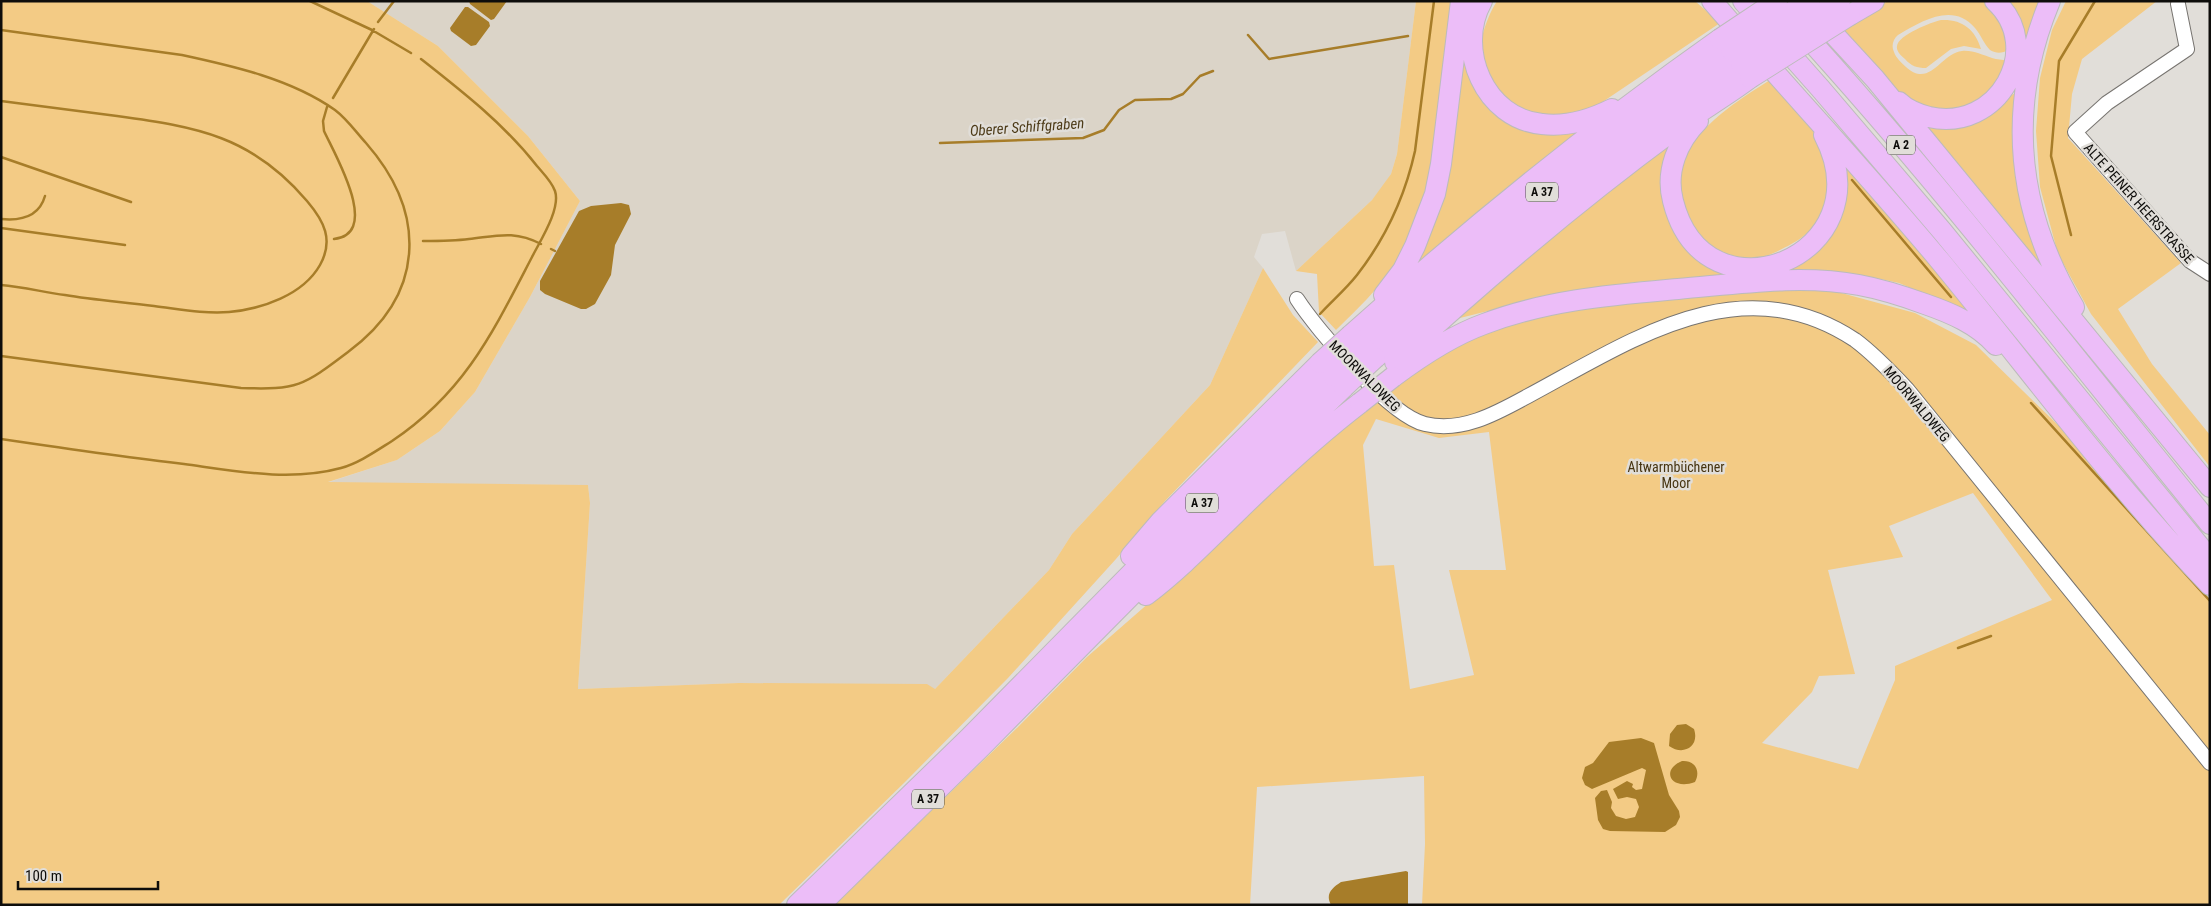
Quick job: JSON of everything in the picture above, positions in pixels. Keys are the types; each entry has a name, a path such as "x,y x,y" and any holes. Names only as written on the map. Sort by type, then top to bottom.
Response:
{"highway":[{"path":"1371,352 1403,270 1426,222 1435,194 1441,164 1461,1"},
{"path":"1482,1 1474,24 1472,53 1476,67 1489,95 1502,107 1519,118 1540,124 1562,125 1582,121 1736,58"},
{"path":"1706,1 1728,20"},
{"path":"1712,1 1861,168 1942,263 2066,419 2167,540 2210,585"},
{"name":"A 2","path":"1743,1 1942,231 2210,558"},
{"path":"1776,1 1736,58 1734,90 1687,132 1679,146 1673,163 1670,183 1676,215 1684,231 1708,255 1725,264 1743,268 1776,266 1806,250 1818,237 1828,223 1835,202 1837,181 1831,148 1816,118"},
{"name":"A 2","path":"1776,1 1954,208 2210,524"},
{"path":"1804,1 1875,79 2210,488"},
{"name":"A 37","path":"1371,352 1556,200 1663,118 1809,1"},
{"path":"1875,79 1903,106 1919,114 1939,119 1959,119 1973,115 1985,108 2006,87 2013,73 2016,55 2014,35 2008,18 1995,1"},
{"path":"2050,1 2035,42 2025,84 2021,140 2024,171 2035,222 2055,272 2103,356"},
{"name":"A 37","path":"1736,58 1861,5"},
{"path":"1774,71 1942,231"},
{"path":"1343,385 1371,352 1476,288 1566,213 1676,128 1734,90"},
{"path":"1087,640 1168,578 1262,488 1335,423 1343,385 1371,352 1444,253 1638,97"},
{"path":"1371,352 1446,342 1483,324 1528,310 1572,300 1773,281 1827,281 1858,284 1886,291 1937,308 1964,320 1987,335 2045,400 2066,419"},
{"name":"A 37","path":"820,905 1343,385"},
{"name":"A 37","path":"797,905 969,738 1043,662 1161,521 1343,385"}],"street":[{"name":"ALTE PEINER HEERSTRASSE","path":"2178,4 2188,49 2107,103 2075,132 2190,261 2210,274"},
{"name":"MOORWALDWEG","path":"1296,299 1308,317 1327,338 1394,407 1412,420 1426,425 1453,426 1486,418 1646,333 1700,314 1720,310 1770,310 1820,322 1855,341 1879,360 1907,389 2210,763"}],"shaded area":[{"path":"367,1 1416,1 1397,154 1386,183 1372,200 1296,271 1285,231 1262,234 1254,257 1263,268 1210,385 1072,534 1049,570 935,689 739,683 578,689 590,503 588,485 326,483 397,460 440,431 475,392 530,297 580,201 528,136 438,46"},
{"path":"469,1 507,1 494,19 491,20 470,4"},
{"path":"465,7 468,7 489,22 490,26 476,45 471,46 451,31 450,28"},
{"path":"621,203 629,205 631,214 615,245 611,275 595,304 586,309 581,309 545,294 540,290 540,281 579,211 591,206"},
{"path":"1686,724 1694,729 1695,741 1692,745 1685,750 1674,749 1669,746 1670,734 1677,725"},
{"path":"1641,738 1654,743 1669,795 1679,811 1680,817 1676,825 1665,832 1610,831 1603,829 1598,820 1595,798 1601,791 1607,790 1612,802 1611,808 1616,816 1626,819 1635,817 1639,807 1636,799 1627,797 1618,799 1613,789 1627,781 1633,784 1632,787 1636,790 1642,789 1646,770 1642,768 1592,789 1585,785 1582,778 1585,767 1593,763 1609,742"},
{"path":"1682,761 1690,762 1696,767 1697,778 1695,782 1680,784 1671,778 1671,769"},
{"path":"1408,872 1408,905 1331,905 1329,901 1330,892 1341,882"}],"green space":[{"path":"1,1 367,1 438,46 528,136 580,201 530,297 475,392 440,431 397,460 328,482 588,485 590,503 578,689 739,683 927,684 935,689 1049,570 1072,534 1210,385 1263,268 1293,315 1318,342 1165,501 1116,559 1008,678 779,905 1,905"},
{"path":"1416,1 1455,1 1437,137 1430,171 1421,204 1409,236 1394,265 1374,291 1336,330 1319,312 1317,274 1296,271 1372,200 1391,174 1397,154"},
{"path":"1465,1 1475,1 1491,106 1593,124 1405,275 1412,261"},
{"path":"1497,1 1695,1 1720,23 1598,105 1581,113 1563,117 1544,115 1527,110 1510,101 1497,89 1487,73 1482,56 1482,37"},
{"path":"1888,1 1989,1 1998,10 2009,50 2000,53 1990,50 1975,28 1966,20 1957,16 1947,15 1937,16 1917,24 1898,35 1894,41 1893,50 1906,67 1914,73 1922,74 1929,72 1948,57 1962,51 1974,52 2007,61 1994,94 1946,115 1904,101 1840,32 1862,15"},
{"path":"2004,1 2045,1 2025,51"},
{"path":"2066,1 2157,1 2082,59 2072,94 2068,138 2181,263 2118,309 2152,364 2210,435 2210,467 2091,314 2058,254 2040,187 2036,131 2040,78 2052,30"},
{"path":"1941,20 1955,21 1967,27 1975,36 1981,49 1964,46 1951,49 1926,68 1917,67 1910,63 1898,52 1897,46 1899,42 1909,33"},
{"path":"1770,80 1800,111 1816,136 1826,167 1828,183 1826,198 1822,213 1801,238 1771,254 1746,259 1721,252 1705,244 1695,234 1681,196 1681,166 1682,161 1699,136 1720,114"},
{"path":"2017,92 2058,293 1929,139 1924,120 2005,99"},
{"path":"1671,141 1671,216 1743,271 1821,240 1836,146 1987,327 1946,303 1899,283 1862,275 1803,269 1637,282 1560,293 1456,319 1622,177"},
{"name":"Altwarmbüchener Moor","path":"1772,288 1834,291 1915,313 1976,345 2063,430 2112,484 2210,601 2210,905 1422,905 1425,844 1424,776 1257,787 1250,905 834,905 1019,726 1087,657 1214,546 1341,426 1448,347 1529,314","holes":["1376,419 1439,438 1489,432 1506,570 1449,570 1474,675 1410,689 1394,565 1374,566 1363,445","1973,493 2052,600 1895,666 1895,680 1858,769 1762,743 1812,692 1819,676 1855,674 1828,570 1903,557 1889,526"]}],"waterway":[{"path":"310,1 372,30 411,53"},
{"path":"378,22 394,1"},
{"path":"1320,314 1353,280 1367,261 1385,232 1400,201 1415,151 1434,1"},
{"path":"2071,235 2051,156 2059,61 2095,1"},
{"path":"333,98 374,29"},
{"path":"1,30 182,55 261,75 318,99 335,110 347,121 386,170 400,198 408,225 409,253 404,280 392,305 373,330 348,352 299,384 275,388 241,388 1,356"},
{"name":"Oberer Schiffgraben","path":"1248,35 1269,59 1408,36"},
{"path":"1,439 243,472 282,475 322,472 354,463 392,441 417,422 458,381 490,335 544,234 552,216 556,198 550,181 511,136 467,96 421,59"},
{"name":"Oberer Schiffgraben","path":"940,143 1083,138 1104,130 1119,110 1135,100 1171,99 1183,94 1200,76 1213,71"},
{"path":"1,101 146,120 221,138 244,148 286,179 318,216 327,239 324,256 320,265 313,276 303,285 268,304 229,312 192,311 1,285"},
{"path":"327,107 323,121 324,131 337,156 351,191 355,208 354,223 348,234 334,239"},
{"path":"1,157 131,202"},
{"path":"1852,180 1951,297"},
{"path":"1,219 22,218 34,213 45,196"},
{"path":"1,228 125,245"},
{"path":"423,241 514,235 541,244"},
{"path":"551,249 555,251"},
{"path":"2031,403 2210,601"},
{"path":"1958,648 1991,636"}]}
